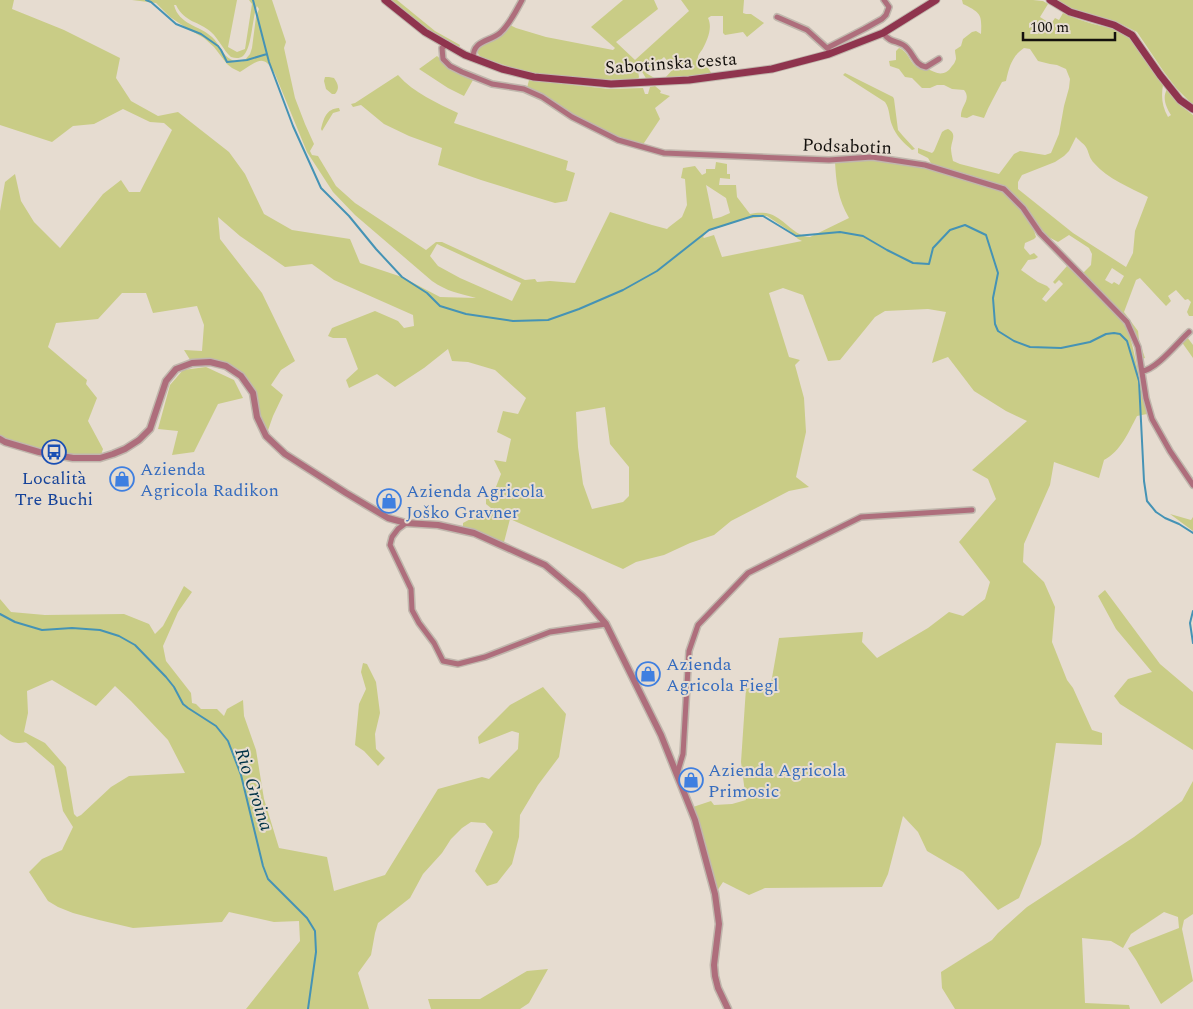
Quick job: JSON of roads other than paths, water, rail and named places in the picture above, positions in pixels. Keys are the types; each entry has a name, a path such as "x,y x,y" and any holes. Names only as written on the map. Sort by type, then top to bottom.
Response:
{"main road":[{"name":"Sabotinska cesta","path":"385,0 425,32 473,58 534,77 611,84 698,79 772,69 883,33 936,0"},
{"path":"1050,0 1070,12 1114,25 1132,34 1180,100 1193,109"}],"street":[{"path":"473,58 473,52 478,44 499,34 522,0"},
{"path":"777,17 807,30 829,51 886,15 889,7 884,0"},
{"path":"883,33 889,40 905,46 921,66 926,67 939,59"},
{"name":"Podsabotin","path":"447,44 442,48 443,59 450,66 492,84 524,89 542,97 572,117 618,140 664,153 829,160 872,157 925,165 1004,189 1023,208 1040,233 1127,322 1138,347 1146,398 1152,419 1170,451 1193,485"},
{"path":"1142,371 1158,362 1189,332"},
{"path":"0,439 39,452 74,458 100,458 113,454 139,440 150,429 166,381 176,369 192,363 210,362 226,366 241,376 252,393 257,417 266,436 285,454 346,493 388,518 406,523 438,526 474,533 545,565 582,596 606,624 661,735 695,820 715,894 719,924 714,965 715,976 718,988 728,1009"},
{"path":"677,774 682,754 689,651 698,625 748,573 861,517 972,510"},
{"path":"406,523 392,537 390,545 411,589 412,610 444,660 458,664 485,657 550,632 606,624"}],"waterway":[{"path":"146,0 151,2 176,24 201,34 218,46 227,62 247,60 267,54"},
{"path":"253,0 269,62 293,126 321,188 349,216 402,277 427,293 440,306 466,314 513,321 548,320 623,290 657,271 709,230 753,216 763,216 796,236 840,232 863,236 913,263 929,264 933,248 950,230 965,225 986,235 998,273 993,298 995,324 998,331 1014,341 1030,347 1061,348 1090,342 1106,334 1114,333 1120,334 1127,341 1139,381 1144,481 1147,501 1156,512 1193,533"},
{"path":"1193,611 1190,623 1193,643"},
{"name":"Rio Groina","path":"0,614 15,622 42,630 72,628 100,630 119,636 135,645 166,677 183,704 216,726 228,741 241,775 263,866 268,879 307,918 315,931 316,952 308,1009"}],"place":[{"name":"Località Tre Buchi","path":"54,452"},
{"name":"Azienda Agricola Radikon","path":"122,479"},
{"name":"Azienda Agricola Joško Gravner","path":"389,501"},
{"name":"Azienda Agricola Fiegl","path":"648,674"},
{"name":"Azienda Agricola Primosic","path":"691,780"}]}
